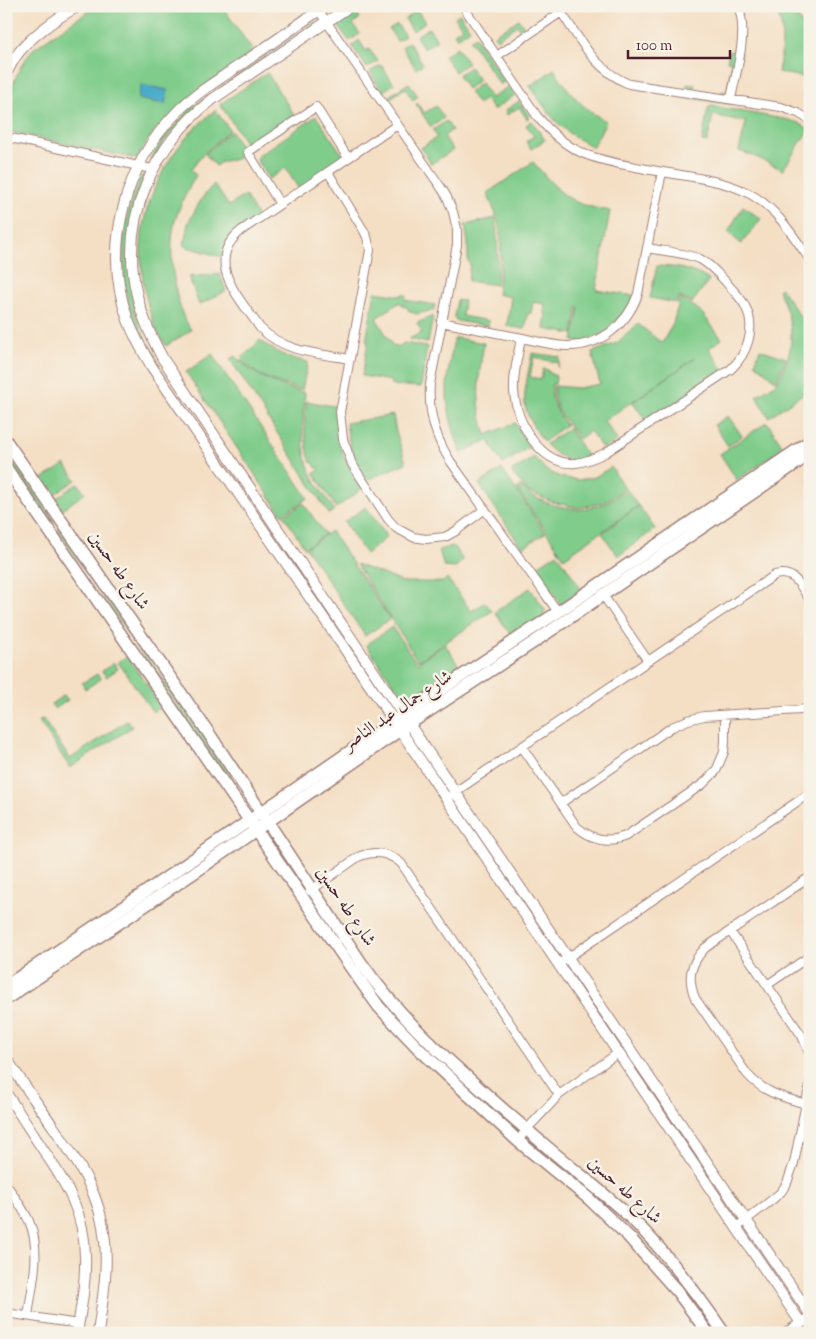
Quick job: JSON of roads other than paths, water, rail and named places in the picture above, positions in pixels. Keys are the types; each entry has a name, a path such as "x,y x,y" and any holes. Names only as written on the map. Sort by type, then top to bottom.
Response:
{"main road":[{"name":"شارع طه حسين","path":"6,441 208,732 370,976 436,1050 526,1130 613,1202 646,1233 687,1281 724,1333"},
{"name":"شارع جمال عبد الناصر","path":"500,658 558,612 810,442"},
{"name":"شارع جمال عبد الناصر","path":"6,986 253,825 486,667 602,595 809,455"},
{"name":"شارع طه حسين","path":"6,468 362,984 393,1023 518,1141 588,1198 628,1236 677,1290 708,1333"},
{"path":"47,527 60,518"},
{"name":"شارع جمال عبد الناصر","path":"6,999 230,840"}],"street":[{"path":"6,73 14,59 36,35 79,6"},
{"path":"350,6 202,108 173,137 152,169 136,218 132,242 132,266 142,314 151,337 163,359 402,723 446,798 737,1227 807,1318"},
{"path":"463,6 537,116 569,146 605,162 720,182 738,188 770,208 782,221 810,260"},
{"path":"497,56 570,6"},
{"path":"731,99 743,31 738,6"},
{"path":"558,612 445,453 438,438 433,423 430,403 430,384 457,245 455,220 446,196 326,22 322,8 198,94 177,112 155,136 128,187 120,221 117,245 118,272 128,319 152,367 402,723 456,791 746,1220 807,1318"},
{"path":"562,12 588,52 609,73 622,81 629,84 781,107 810,120"},
{"path":"280,204 248,152 316,107 348,158"},
{"path":"350,358 300,351 280,343 260,328 229,282 224,265 225,254 229,243 242,230 397,125"},
{"path":"6,137 152,169"},
{"path":"328,172 364,231 369,244 369,257 340,412 343,439 352,464 388,520 407,535 419,539 432,539 451,534 485,509"},
{"path":"442,322 556,345 571,346 593,342 608,334 627,317 638,294 662,172"},
{"path":"521,338 514,383 518,413 529,434 542,451 552,458 563,462 583,462 605,453 731,369 744,353 749,340 750,320 742,301 715,270 701,260 690,256 647,248"},
{"path":"152,367 163,359"},
{"path":"446,798 775,575 781,573 792,577 810,600"},
{"path":"602,595 648,661"},
{"path":"561,803 672,727 696,718 810,708"},
{"path":"522,746 577,827 584,833 600,840 618,839 626,836 703,784 710,777 718,766 724,752 725,715"},
{"path":"559,964 810,793"},
{"path":"302,896 365,854 380,853 395,858 401,863 559,1095"},
{"path":"806,1104 771,1093 747,1074 695,998 691,988 690,977 692,966 697,956 705,948 810,877"},
{"path":"730,931 802,1036 810,1055"},
{"path":"767,985 810,956"},
{"path":"518,1141 559,1095 618,1053"},
{"path":"6,1058 79,1164 97,1201 104,1228 106,1256 98,1333"},
{"path":"737,1227 773,1199 787,1183 794,1163 810,1082"},
{"path":"6,1094 72,1196 83,1231 85,1255 78,1329 28,1316 6,1313"},
{"path":"7,1188 28,1219 35,1246 35,1266 28,1316"},
{"path":"788,1333 807,1318"}],"water":[{"path":"141,85 168,90 165,104 138,99"}]}
